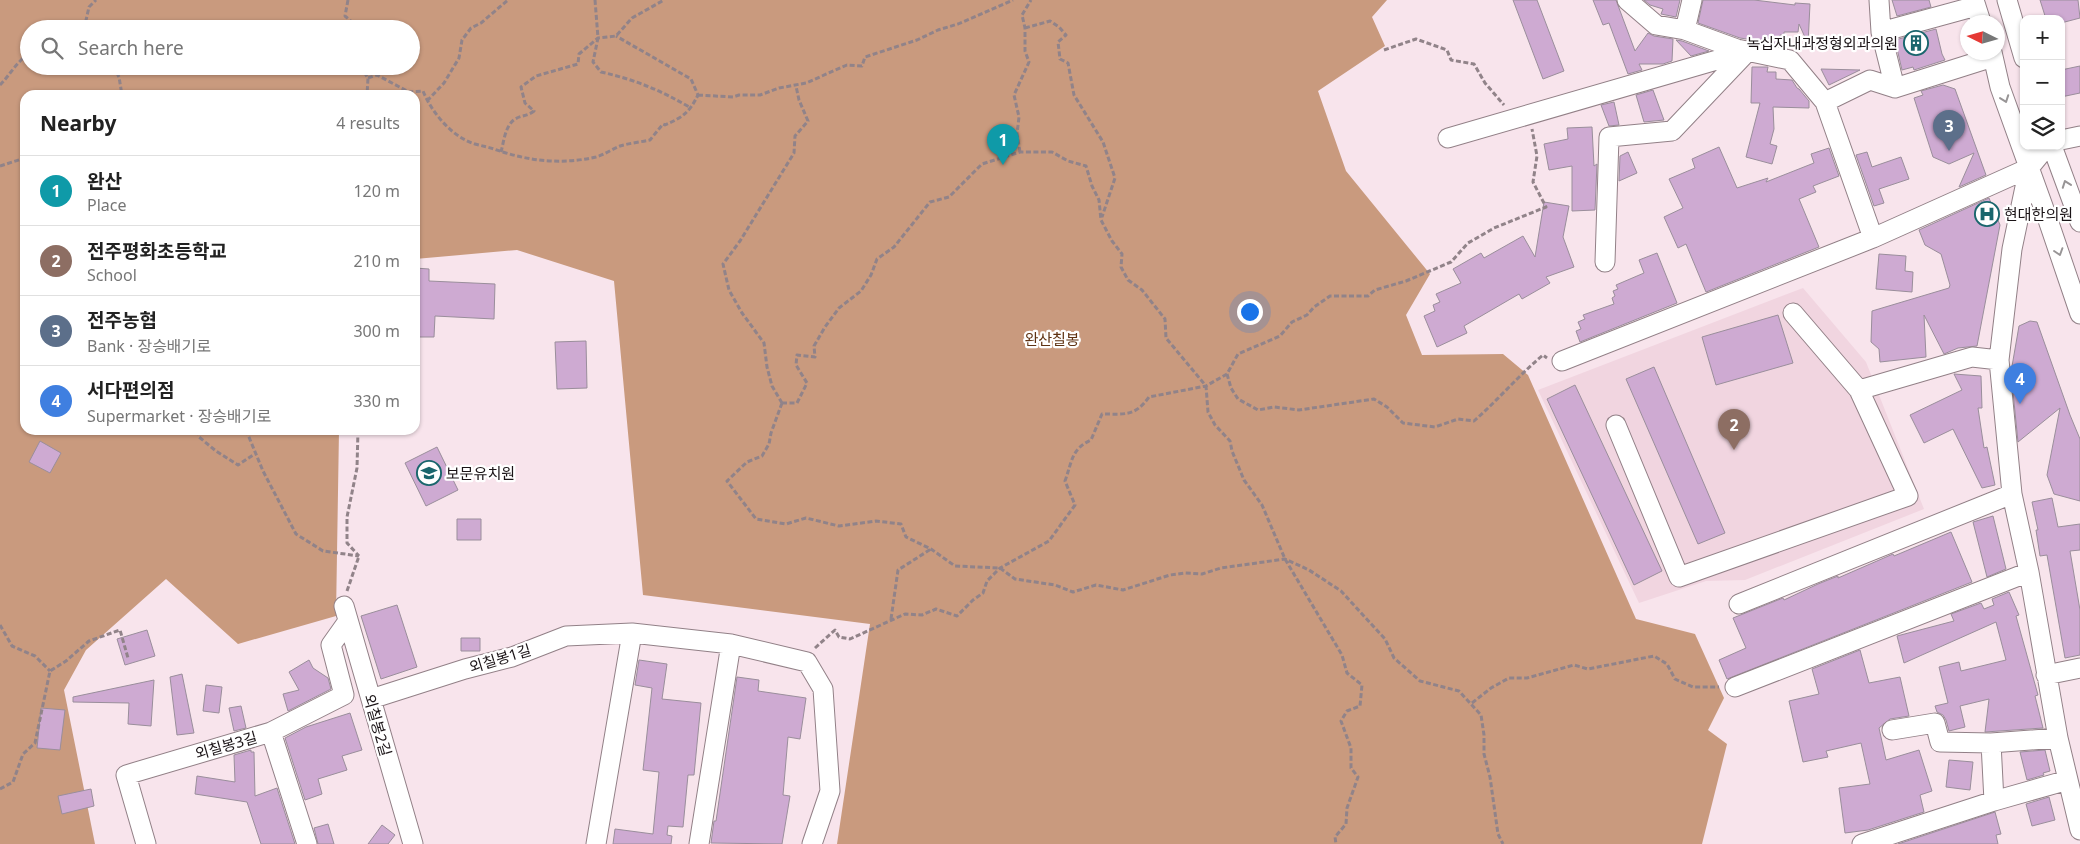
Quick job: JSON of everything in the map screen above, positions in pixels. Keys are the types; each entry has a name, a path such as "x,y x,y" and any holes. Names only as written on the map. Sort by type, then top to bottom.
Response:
{"street":[{"path":"1627,0 1656,25 1684,30 1748,51 1790,60 1825,102 1872,238"},
{"path":"1684,30 1692,0"},
{"path":"1879,0 1881,32 1896,88"},
{"path":"2007,0 2020,44"},
{"path":"1881,32 1977,10"},
{"path":"1448,138 1748,51"},
{"path":"1605,262 1609,137 1672,132 1748,51"},
{"path":"1825,102 1870,80 1896,88 1978,60"},
{"path":"1994,60 2000,87 2080,314"},
{"path":"2065,139 2080,136"},
{"path":"1562,361 1872,238 2029,168 2044,150"},
{"path":"2053,150 2080,222"},
{"path":"2029,168 2012,249 1999,360 2012,494 2058,738 2080,830"},
{"path":"1616,425 1679,577 1908,496 1860,390 1793,313"},
{"path":"1860,390 1972,356 1999,360"},
{"path":"1739,604 2012,494"},
{"path":"1735,686 2028,572"},
{"path":"271,732 344,695 331,645 346,614"},
{"name":"외칠봉2길","path":"346,614 413,844"},
{"path":"596,844 632,633"},
{"name":"외칠봉1길","path":"371,699 465,669 512,657 566,636 632,633 731,644 802,661"},
{"path":"699,844 731,644"},
{"path":"802,661 807,662 823,689 830,791 812,844"},
{"path":"2046,675 2080,668"},
{"path":"1892,730 1935,723 1940,742 1991,743 2058,738"},
{"name":"외칠봉3길","path":"146,844 126,775 271,732 307,844"},
{"path":"1991,743 1994,800"},
{"path":"1862,844 1994,800 2068,780"}],"path":[{"path":"86,20 89,7 96,0"},
{"path":"348,0 345,16 350,20"},
{"path":"427,101 444,83 459,58 462,40 471,28 481,23 508,0"},
{"path":"595,0 598,38 593,62 601,72 657,89 692,108"},
{"path":"616,36 632,18 664,0"},
{"path":"698,95 760,95 779,88 796,86 847,65 862,66 865,57 917,40 1013,0"},
{"path":"1020,152 1017,134 1019,117 1014,95 1029,62 1025,50 1022,15 1031,0"},
{"path":"1024,28 1050,22 1059,26 1066,35 1058,42 1060,59 1068,63 1074,95 1103,142 1115,178 1101,220"},
{"path":"420,91 423,91 427,101 443,122 474,144 512,156 537,160 564,161 597,157 620,146 650,140 663,124 665,125 682,118 692,108 698,95 691,79 616,36 598,38 579,54 578,64 536,76 521,88 525,103 534,111 529,116 516,119 507,129 501,152"},
{"path":"802,661 835,630 839,638 850,639 905,614 922,615 936,610 957,616 983,593 988,581 1000,568 1050,541 1075,504 1071,492 1064,481 1073,455 1083,444 1091,440 1102,414 1130,414 1142,408 1149,397 1206,386 1227,374 1238,354 1280,336 1292,322 1307,315 1314,307 1330,296 1368,296 1375,290 1406,281 1451,262 1468,243 1494,228 1546,207 1533,182 1537,156 1525,116 1502,104 1485,83 1474,64 1451,60 1446,50 1416,39 1384,50"},
{"path":"0,85 20,62"},
{"path":"118,75 121,90"},
{"path":"366,75 368,78 367,90"},
{"path":"368,78 377,75 406,90"},
{"path":"782,403 772,386 764,343 742,313 729,290 722,264 740,241 794,153 795,136 808,121 799,100 796,86"},
{"path":"782,403 797,403 807,383 796,365 797,355 816,357 814,346 824,327 839,308 861,290 871,275 877,259 894,247 930,202 949,197 982,164 1020,152 1052,152 1086,166 1092,186 1099,200 1101,220 1112,241 1122,254 1121,267 1128,280 1142,290 1165,320 1166,338 1206,386 1208,412 1215,425 1230,441 1244,480 1262,504 1285,559 1342,655 1348,674 1362,685 1360,706 1347,711 1341,720 1351,748 1351,768 1358,777 1347,808 1346,824 1335,837 1336,844"},
{"path":"0,166 20,160"},
{"path":"1227,374 1238,399 1258,410 1274,407 1299,410 1374,399 1403,423 1435,426 1458,419 1474,421 1496,402 1520,374 1543,355 1554,364 1562,361"},
{"path":"782,403 769,444 762,456 747,462 727,481 756,519 786,524 806,518 839,526 876,521 901,524 906,537 931,549 955,566 1000,568 1015,579 1055,585 1073,592 1096,585 1123,590 1170,575 1184,573 1202,574 1221,568 1285,559 1309,570 1341,591 1385,639 1394,658 1420,681 1459,691 1481,715 1484,754 1490,777 1498,834 1503,844"},
{"path":"199,435 216,451 238,465 256,453"},
{"path":"248,435 263,471 296,534 323,551 359,556"},
{"path":"358,435 357,468 347,517 347,543 359,556"},
{"path":"891,620 898,570 931,549"},
{"path":"346,614 359,556"},
{"path":"0,625 12,646 35,656 50,671"},
{"path":"0,788 13,782 23,754 35,743 50,671 66,661 89,641 120,630 128,658"},
{"path":"1472,703 1491,688 1509,678 1527,678 1574,665 1588,669 1654,656 1667,664 1675,679 1694,687 1735,686"}],"shaded area":[{"path":"1803,288 1866,362 1924,509 1745,580 1706,581 1639,603 1538,390"}],"green space":[{"name":"완산칠봉","path":"0,0 1387,0 1372,17 1385,46 1318,91 1346,171 1430,274 1406,315 1422,355 1503,354 1528,375 1636,619 1695,634 1724,698 1708,730 1727,744 1702,844 837,844 870,624 643,595 614,281 517,250 420,259 420,90 20,90 20,435 339,435 336,616 238,644 166,579 86,650 64,690 95,844 0,844"}],"building":[{"path":"1513,0 1537,0 1564,71 1543,79"},
{"path":"1593,0 1616,0 1635,51 1648,33 1654,36 1673,39 1672,61 1663,64 1639,64 1642,70 1628,74 1609,23 1603,25"},
{"path":"1644,0 1680,0 1676,17 1661,14 1663,9 1650,5"},
{"path":"1703,0 1754,0 1795,5 1795,3 1810,4 1808,44 1799,24 1798,32 1784,32 1784,35 1780,35 1779,44 1740,38 1698,23"},
{"path":"1892,0 1929,0 1931,7 1897,16"},
{"path":"2040,0 2078,0 2080,18 2065,22 2065,15 2045,15"},
{"name":"녹십자내과정형외과의원","path":"1936,29 1945,60 1914,70 1913,67 1902,70 1895,40"},
{"path":"1676,40 1682,41 1709,51 1691,56"},
{"path":"2080,66 2080,93 2065,96 2065,69"},
{"path":"1752,67 1768,67 1767,72 1776,72 1776,79 1792,80 1809,101 1809,108 1773,107 1774,129 1770,144 1777,146 1772,164 1746,157 1760,103 1751,103"},
{"path":"1821,69 1860,70 1829,85"},
{"path":"1943,85 1955,89 1986,175 1959,187 1974,153 1949,164 1933,157 1914,98 1923,95 1921,91"},
{"path":"1653,90 1664,120 1644,122 1636,95"},
{"path":"1614,102 1619,125 1609,126 1601,105"},
{"path":"1592,127 1594,166 1597,164 1595,210 1572,211 1572,166 1549,170 1544,144 1568,139 1567,128"},
{"path":"1719,147 1737,188 1768,178 1766,182 1814,163 1811,154 1829,148 1839,176 1813,186 1816,192 1799,199 1819,247 1706,292 1686,244 1678,248 1664,217 1683,208 1669,179 1695,168 1692,159"},
{"path":"1628,152 1637,173 1619,181 1620,156"},
{"path":"1867,152 1872,167 1901,157 1909,179 1879,189 1884,203 1874,206 1856,155"},
{"path":"1989,198 2000,225 1977,346 1958,348 1944,354 1924,315 1926,357 1880,362 1879,349 1871,342 1872,311 1949,288 1950,285 1941,254 1925,245 1919,230"},
{"path":"1544,202 1569,206 1563,237 1574,267 1546,277 1550,283 1522,299 1519,294 1464,326 1467,333 1437,347 1424,316 1435,311 1433,305 1440,302 1436,294 1461,283 1453,269 1481,253 1484,258 1523,236 1535,257"},
{"path":"1657,253 1677,303 1580,342 1576,331 1581,329 1578,322 1585,319 1583,315 1614,304 1612,298 1615,296 1613,291 1618,289 1616,285 1644,273 1639,260"},
{"path":"1879,254 1906,256 1905,271 1913,272 1912,292 1876,289"},
{"path":"420,268 429,269 429,281 495,284 494,319 435,316 434,337 420,337"},
{"path":"1778,315 1793,363 1716,385 1702,337"},
{"path":"2030,321 2037,322 2080,439 2080,501 2054,494 2047,475 2060,408 2018,442 2011,372 2019,326"},
{"path":"586,341 587,388 557,389 555,342"},
{"path":"1654,367 1725,533 1698,544 1626,379"},
{"path":"1954,374 1981,376 1982,408 1978,408 1984,448 1987,447 1995,485 1982,488 1953,429 1924,443 1910,415 1962,390"},
{"path":"1575,385 1662,571 1634,585 1547,399"},
{"path":"40,441 61,453 50,473 29,462"},
{"path":"437,447 458,490 426,506 405,463"},
{"path":"2052,498 2058,527 2080,524 2080,550 2070,551 2080,610 2080,655 2065,658 2047,555 2040,556 2036,530 2038,530 2032,502"},
{"path":"1993,516 2006,569 1987,577 1973,522"},
{"path":"457,519 481,519 481,540 457,540"},
{"path":"1951,532 1972,582 1727,679 1719,660 1746,648 1733,618 1783,598 1784,600 1818,584 1838,576 1838,578"},
{"path":"2009,592 2019,615 2016,616 2038,695 2035,696 2043,728 1985,732 1989,699 1960,706 1965,727 1949,731 1946,720 1943,715 1937,712 1935,706 1948,703 1939,667 1959,662 1961,671 2006,660 1996,622 1904,663 1897,636 1954,621 1951,614 1981,603 1984,609 1994,605 1992,599"},
{"path":"397,605 417,667 381,679 361,616"},
{"path":"147,630 155,656 125,665 117,639"},
{"path":"461,638 480,638 480,651 461,651"},
{"path":"1860,650 1869,683 1900,677 1909,716 1890,719 1879,728 1886,760 1919,750 1932,791 1920,795 1924,812 1868,830 1845,833 1839,788 1870,784 1861,743 1826,751 1828,757 1803,762 1789,701 1819,694 1812,669"},
{"path":"309,660 313,668 328,678 331,689 288,711 283,694 299,690 289,672"},
{"path":"639,660 667,664 662,699 701,703 694,775 688,775 683,827 668,826 667,835 672,836 671,844 613,844 615,829 653,834 659,772 643,770 652,688 635,685"},
{"path":"182,674 194,733 177,735 170,677"},
{"path":"737,677 759,680 758,691 806,698 800,739 788,737 783,795 790,796 782,844 711,843 714,821 716,821"},
{"path":"154,680 151,726 128,724 129,703 73,702 73,697"},
{"path":"206,685 222,687 219,713 203,711"},
{"path":"241,706 246,728 234,731 229,708"},
{"path":"41,708 65,710 60,750 37,748"},
{"path":"350,713 362,750 342,756 347,770 318,779 322,794 305,800 285,738 306,727"},
{"path":"251,750 251,752 254,752 255,796 277,788 295,844 261,844 247,802 195,794 197,776 235,782 234,755"},
{"path":"2045,750 2050,771 2043,773 2044,775 2027,780 2020,752"},
{"path":"1949,760 1973,762 1970,790 1946,787"},
{"path":"91,789 94,806 62,814 58,796"},
{"path":"2049,797 2055,820 2032,826 2026,804"},
{"path":"1995,812 2001,834 1996,835 1998,844 1898,844"},
{"path":"328,824 334,844 318,844 314,828"},
{"path":"382,825 395,835 388,844 368,844"}],"place":[{"name":"녹십자내과정형외과의원","path":"1916,43"},
{"name":"전주농협","path":"1949,151"},
{"name":"완산","path":"1003,165"},
{"name":"현대한의원","path":"1987,214"},
{"name":"서다편의점","path":"2020,404"},
{"name":"전주평화초등학교","path":"1734,450"},
{"name":"보문유치원","path":"429,473"}]}
